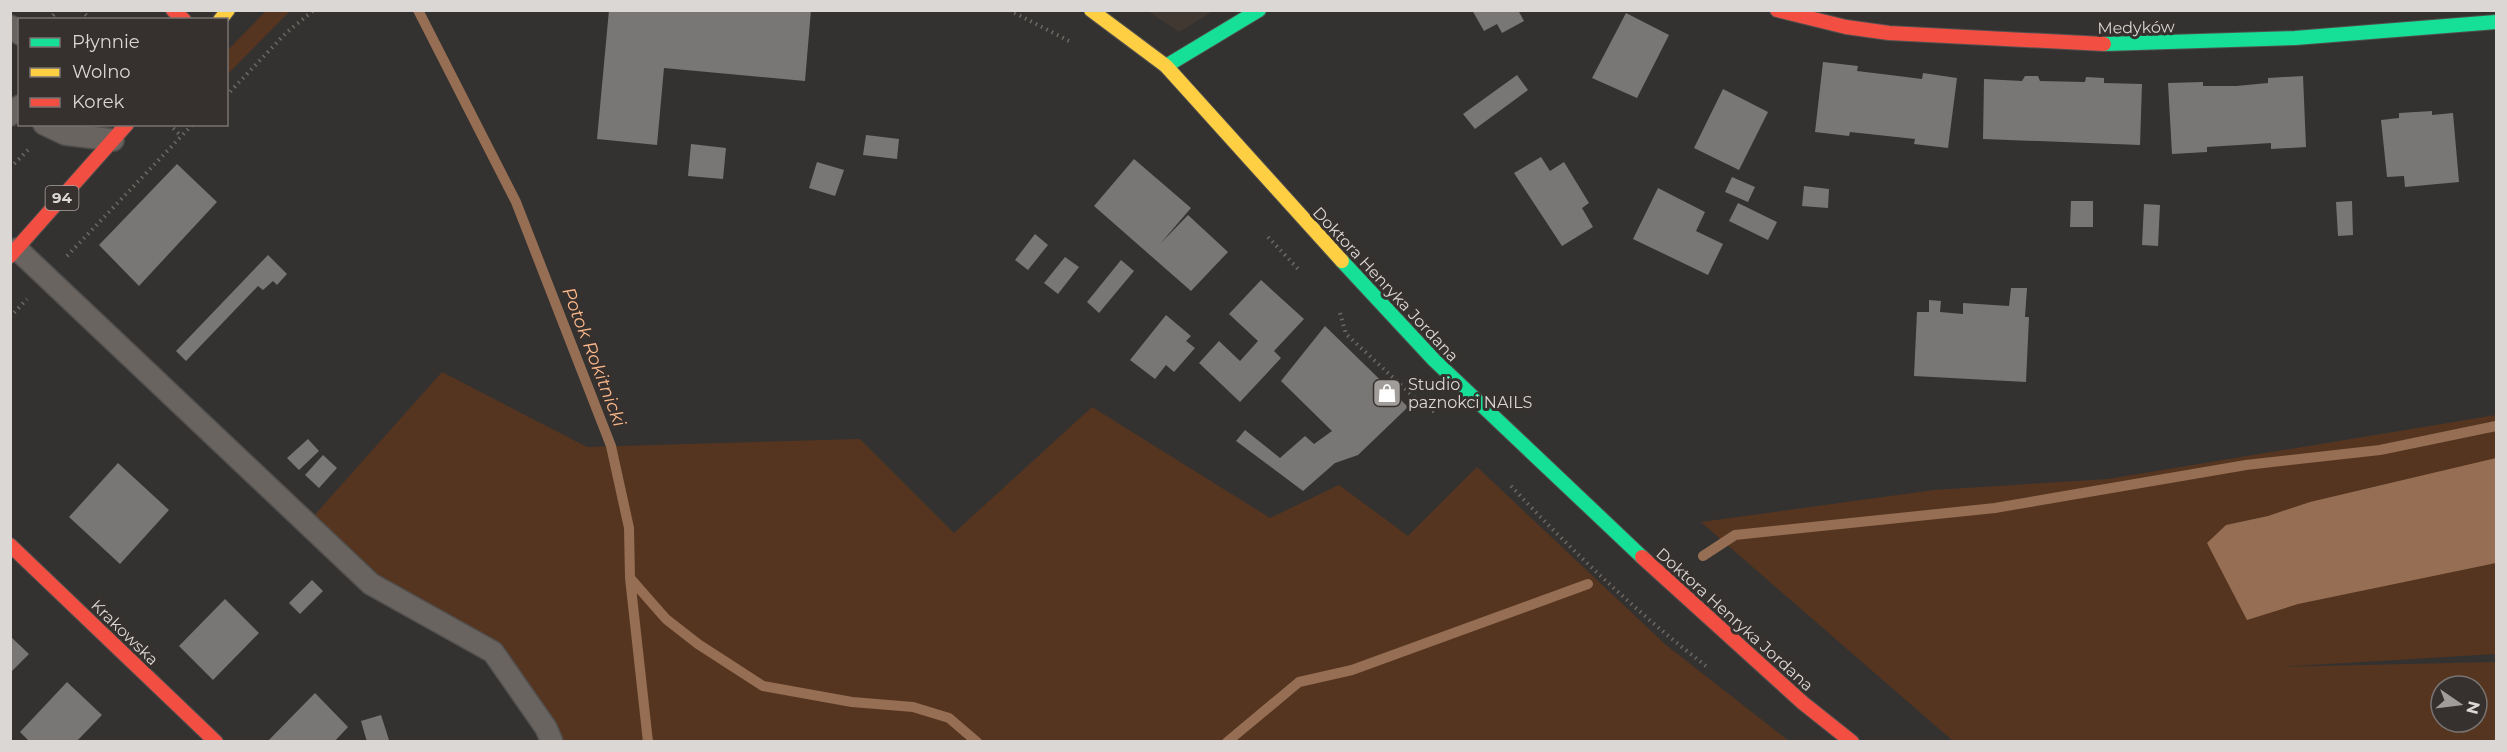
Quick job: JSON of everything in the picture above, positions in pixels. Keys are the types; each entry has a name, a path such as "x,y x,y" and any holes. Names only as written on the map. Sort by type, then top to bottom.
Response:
{"street":[{"name":"Doktora Henryka Jordana","path":"1091,10 1166,66 1283,198 1434,360 1675,589 1803,703 1852,741"},
{"path":"1166,66 1258,10"},
{"name":"Medyków","path":"1777,10 1846,27 1889,33 2084,45 2295,38 2496,22"},
{"name":"94","path":"14,253 120,132"},
{"name":"Krakowska","path":"10,545 216,741"}],"lane":[{"path":"39,134 120,132"},
{"path":"14,253 47,278 371,584 493,652 546,728 552,741"}],"path":[{"path":"81,10 89,18"},
{"path":"88,10 89,18"},
{"path":"228,94 286,33 314,10"},
{"path":"1009,10 1077,45"},
{"path":"171,126 180,135"},
{"path":"10,317 191,126"},
{"path":"10,168 39,134"},
{"path":"1267,236 1281,253"}],"shaded area":[{"path":"267,10 290,11 228,74 228,50"},
{"path":"1148,11 1213,11 1179,32"},
{"path":"442,372 587,447 860,439 954,533 1092,407 1270,518 1339,485 1408,536 1477,467 1666,645 1789,741 564,741 558,727 501,649 373,572 311,519"},
{"path":"2496,415 2496,654 2278,667 2496,662 2496,741 1953,741 1701,522 1934,490 2108,479"},
{"path":"2496,458 2496,563 2298,604 2247,620 2207,543 2226,525 2268,516 2310,502"}],"building":[{"path":"609,10 811,10 805,81 664,68 657,145 597,139"},
{"path":"1472,10 1518,10 1524,21 1502,33 1497,24 1484,31"},
{"path":"1626,13 1669,35 1637,98 1592,78"},
{"path":"1823,62 1858,66 1857,71 1922,79 1923,73 1957,78 1948,148 1914,144 1915,139 1850,132 1849,136 1815,132"},
{"path":"1517,75 1528,90 1475,129 1463,114"},
{"path":"2025,76 2038,76 2040,81 2085,82 2086,77 2104,78 2104,83 2142,84 2140,145 1983,139 1984,79 2022,81"},
{"path":"2303,76 2306,147 2271,149 2271,143 2207,147 2207,152 2172,154 2168,83 2203,82 2203,86 2236,86 2268,83 2268,78"},
{"path":"1723,89 1768,112 1739,170 1694,148"},
{"path":"2432,111 2432,115 2453,113 2459,182 2405,187 2404,176 2387,177 2381,120 2399,118 2399,113"},
{"path":"866,135 899,139 897,159 863,155"},
{"path":"691,144 726,148 723,179 688,176"},
{"path":"1541,157 1550,171 1564,162 1589,203 1582,208 1593,227 1562,246 1514,173"},
{"path":"1134,159 1191,208 1160,244 1188,215 1228,252 1191,291 1094,206"},
{"path":"817,162 844,170 835,196 809,188"},
{"path":"177,164 217,202 139,286 99,245"},
{"path":"1732,177 1755,187 1748,202 1725,192"},
{"path":"1804,186 1829,189 1828,208 1802,206"},
{"path":"1658,188 1705,212 1696,231 1723,244 1708,275 1633,239"},
{"path":"2071,201 2093,201 2093,227 2070,227"},
{"path":"2352,201 2353,235 2338,236 2336,202"},
{"path":"1738,203 1777,222 1768,240 1729,221"},
{"path":"2144,204 2160,205 2158,246 2142,245"},
{"path":"1035,234 1048,245 1028,270 1015,260"},
{"path":"268,255 287,274 277,285 273,281 263,290 258,286 186,361 176,351"},
{"path":"1065,257 1079,267 1058,294 1044,283"},
{"path":"1121,260 1134,271 1099,313 1087,302"},
{"path":"1261,280 1304,319 1274,351 1281,358 1240,402 1199,363 1219,341 1240,361 1258,341 1229,314"},
{"path":"2011,288 2027,288 2025,317 2029,317 2026,382 1914,376 1917,312 1929,312 1929,300 1941,301 1940,312 1963,314 1963,303 2009,306"},
{"path":"1166,315 1191,336 1186,341 1195,348 1174,372 1166,365 1155,379 1130,360"},
{"path":"1325,326 1408,407 1358,455 1335,463 1303,491 1236,441 1245,430 1280,458 1305,436 1314,444 1332,431 1281,381"},
{"path":"308,439 319,451 299,470 287,458"},
{"path":"323,455 337,468 319,488 305,475"},
{"path":"118,463 169,510 120,564 69,517"},
{"path":"312,580 323,591 300,614 289,603"},
{"path":"225,599 259,633 213,680 179,646"},
{"path":"10,636 29,654 10,673"},
{"path":"67,682 102,715 76,742 30,742 20,732"},
{"path":"315,693 348,727 334,742 267,742"},
{"path":"381,715 389,740 367,742 361,721"}],"waterway":[{"name":"Potok Rokitnicki","path":"418,10 516,202 611,446 629,528 630,578 648,742"},
{"path":"1703,556 1735,535 1995,508 2246,465 2380,450 2496,426"},
{"path":"630,578 666,619 698,644 763,686 852,702 913,707 949,718 977,742"},
{"path":"1227,742 1299,682 1352,670 1588,584"}],"traffic: fast":[{"path":"1166,66 1259,10"},
{"path":"2104,44 2295,38 2496,22"},
{"path":"1342,261 1434,360 1642,557"}],"traffic: slow":[{"path":"222,18 228,10"},
{"path":"1091,10 1166,66 1342,261"}],"traffic: jam":[{"path":"173,10 182,18"},
{"path":"1777,10 1846,27 1889,33 2104,44"},
{"path":"10,256 125,126"},
{"path":"10,545 216,742"},
{"path":"1642,557 1803,703 1852,742"}],"place":[{"name":"Studio paznokci NAILS","path":"1387,393"}]}
